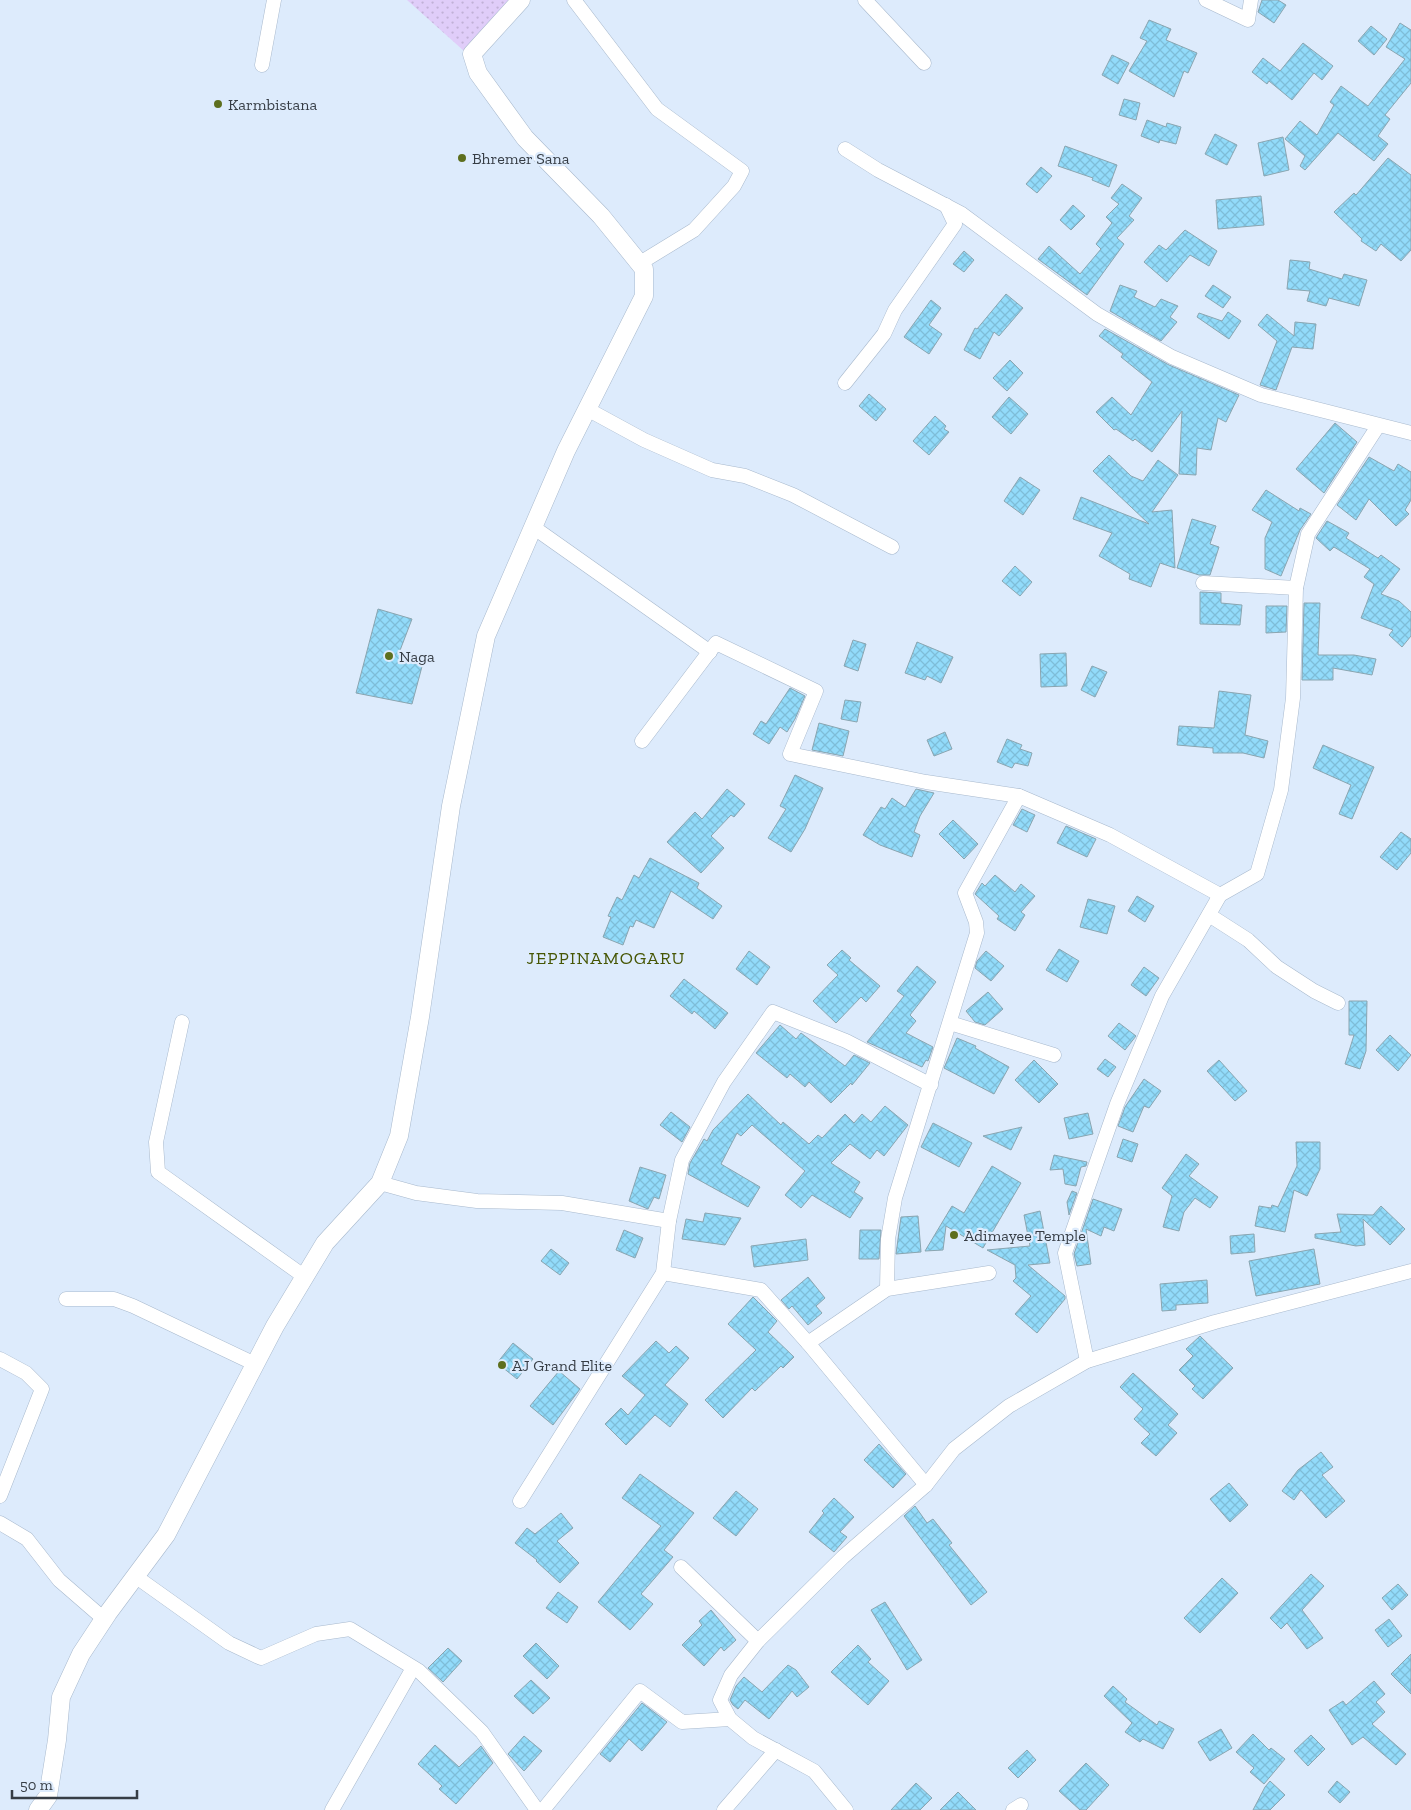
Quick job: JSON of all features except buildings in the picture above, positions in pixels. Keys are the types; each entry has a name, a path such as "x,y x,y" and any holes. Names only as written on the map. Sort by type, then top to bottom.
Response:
{"street":[{"path":"262,65 274,0"},
{"path":"38,1810 48,1796 57,1740 61,1697 81,1654 104,1619 166,1535 275,1326 325,1243 380,1183 400,1136 420,1017 451,806 486,636 587,409 644,296 644,269 640,263 601,216 525,138 478,73 472,54 521,0"},
{"path":"574,0 657,110 742,171 734,186 694,230 640,263"},
{"path":"865,0 924,63"},
{"path":"1206,0 1248,20 1251,0"},
{"path":"845,149 878,170 946,205 1006,244 1097,314 1172,357 1261,395 1411,434"},
{"path":"845,383 884,334 895,310 955,224 946,205"},
{"path":"587,409 644,440 712,470 745,476 793,495 892,547"},
{"path":"1087,1361 1065,1253 1116,1104 1162,996 1220,896 1257,874 1281,790 1293,698 1296,588 1308,534 1378,426"},
{"path":"533,527 710,652"},
{"path":"1203,583 1296,588"},
{"path":"642,741 716,643 816,692 790,754 926,782 1019,796 1110,834 1220,896"},
{"path":"887,1288 888,1239 895,1198 977,933 976,922 965,893 1019,796"},
{"path":"1209,915 1248,940 1277,966 1314,992 1338,1003"},
{"path":"520,1501 663,1273 669,1221 682,1160 724,1082 773,1012 846,1041 931,1086"},
{"path":"182,1022 156,1142 158,1172 305,1277"},
{"path":"950,1023 1054,1055"},
{"path":"380,1183 416,1193 477,1201 562,1203 669,1221"},
{"path":"846,1810 814,1771 753,1738 730,1719 720,1700 731,1675 758,1641 843,1557 926,1485 954,1449 1009,1406 1087,1361 1215,1322 1411,1271"},
{"path":"663,1273 761,1290 808,1343 926,1485"},
{"path":"808,1343 887,1288 989,1274"},
{"path":"66,1299 114,1299 133,1306 255,1364"},
{"path":"0,1359 26,1372 42,1388 0,1496"},
{"path":"0,1523 26,1539 58,1580 104,1619"},
{"path":"680,1567 758,1641"},
{"path":"136,1576 229,1643 262,1658 316,1634 350,1629 413,1668 482,1732 537,1810"},
{"path":"332,1810 413,1668"},
{"path":"543,1810 640,1691 682,1722 730,1719"},
{"path":"724,1810 776,1750"}],"shaded area":[{"path":"407,0 510,0 464,51"}],"place":[{"name":"Karmbistana","path":"218,104"},
{"name":"Bhremer Sana","path":"462,158"},
{"name":"Naga","path":"389,656"},
{"name":"Adimayee Temple","path":"954,1235"},
{"name":"AJ Grand Elite","path":"502,1365"}],"district":[{"name":"JEPPINAMOGARU","path":"606,958"}]}
